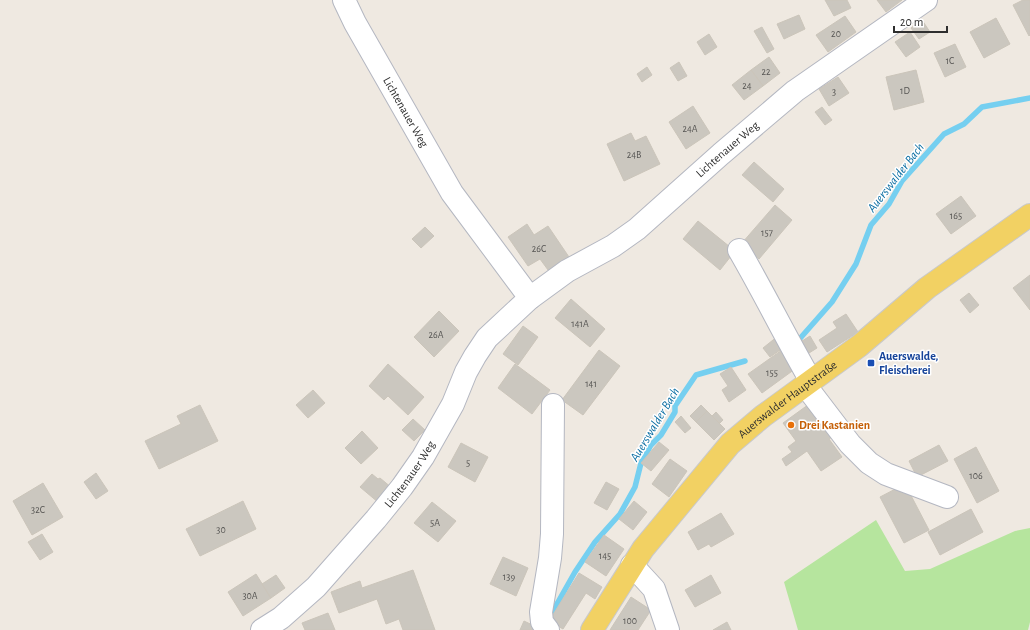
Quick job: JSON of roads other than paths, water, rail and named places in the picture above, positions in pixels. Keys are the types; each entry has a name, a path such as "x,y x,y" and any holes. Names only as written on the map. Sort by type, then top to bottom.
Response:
{"main road":[{"name":"Auerswalder Hauptstraße","path":"592,630 642,549 730,444 763,416 859,346 927,288 1030,215"}],"street":[{"name":"Lichtenauer Weg","path":"344,0 355,23 452,194 530,298"},
{"name":"Lichtenauer Weg","path":"262,630 281,618 316,587 398,492 427,451 453,404 466,372 487,338 530,298 567,271 613,246 637,228 795,91 926,0"},
{"path":"739,250 782,326 808,383 850,444 869,463 886,474 947,497"},
{"path":"545,626 542,612 552,534 553,405"},
{"path":"632,565 654,589 668,630"}],"waterway":[{"name":"Auerswalder Bach","path":"796,343 832,302 856,264 871,225 889,204 902,181 944,134 964,124 982,107 1030,98"},
{"name":"Auerswalder Bach","path":"549,618 575,572 595,542 620,514 635,487 641,463 651,445 661,435 675,412 675,406 696,375 745,361"}],"place":[{"name":"Auerswalde, Fleischerei","path":"871,363"},
{"name":"Drei Kastanien","path":"791,425"}]}
